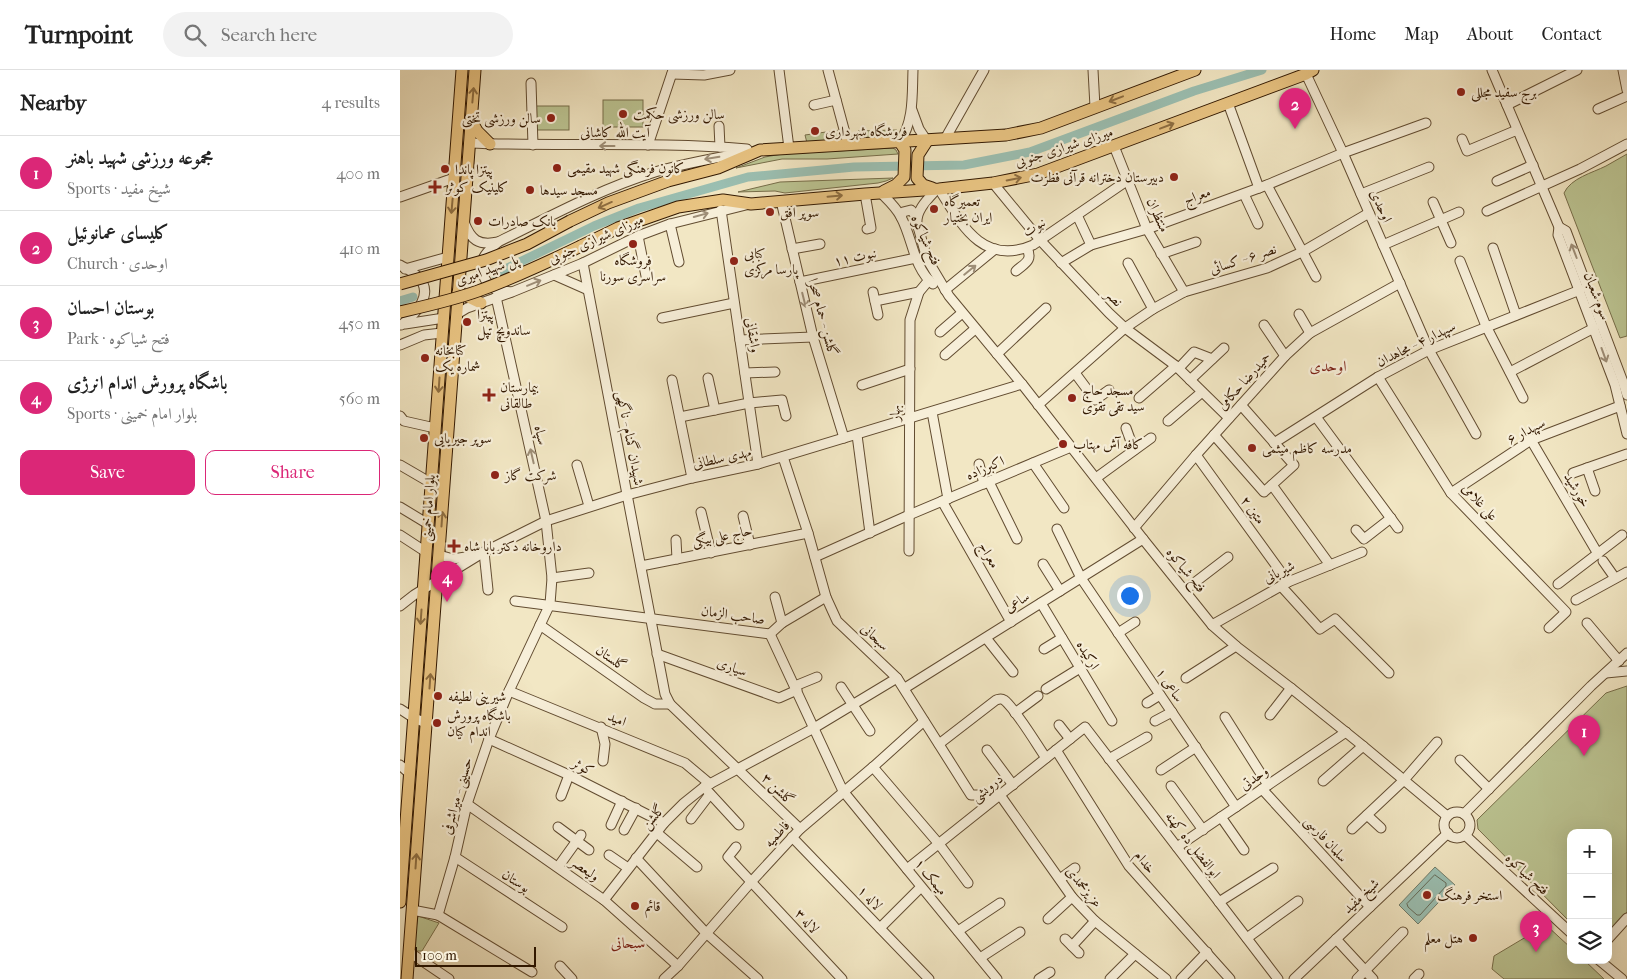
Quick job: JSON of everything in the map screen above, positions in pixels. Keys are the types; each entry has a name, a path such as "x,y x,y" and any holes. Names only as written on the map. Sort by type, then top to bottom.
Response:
{"main road":[{"name":"بلوار امام خمینی","path":"400,896 403,829 410,774 462,70"},
{"name":"بلوار امام خمینی","path":"407,979 475,70"},
{"name":"میرزای شیرازی جنوبی","path":"570,221 608,203 668,181 718,168 760,150 1006,135 1041,128 1195,70"},
{"name":"میرزای شیرازی جنوبی","path":"581,246 618,228 678,207 723,200 752,204 937,190 993,183 1038,174 1310,72"},
{"path":"471,120 490,144"},
{"path":"927,141 918,155 917,178 923,185 937,190"},
{"path":"881,193 896,185 904,177 905,150 900,142"},
{"name":"پل شهید امیری","path":"400,284 486,260 527,244 570,221"},
{"name":"پل شهید امیری","path":"400,312 478,291 534,269 581,246"},
{"path":"446,277 458,292 481,303"}],"street":[{"path":"648,146 672,72 730,70"},
{"path":"779,70 790,148"},
{"path":"828,70 848,144"},
{"path":"900,142 907,129 912,110 913,70"},
{"path":"945,140 984,70"},
{"path":"1093,70 1095,107"},
{"name":"سوم شعبان","path":"1492,70 1559,227 1558,235 1615,385 1627,434"},
{"path":"1507,105 1577,70"},
{"path":"1623,70 1627,90"},
{"name":"اوحدی","path":"1310,72 1343,154 1429,350 1476,434"},
{"path":"531,83 533,145"},
{"path":"1598,109 1627,96"},
{"path":"814,105 836,100"},
{"path":"1228,103 1263,187 1316,277"},
{"path":"912,110 919,129 927,141"},
{"name":"معراج","path":"1061,263 1091,245 1147,229 1244,194 1426,123"},
{"path":"719,126 720,147"},
{"path":"1462,138 1467,151 1518,130"},
{"name":"آیت الله کاشانی","path":"469,143 720,147 760,150"},
{"path":"1487,211 1580,169 1627,144"},
{"name":"منتظران","path":"1114,146 1147,229 1184,292"},
{"name":"میرزای شیرازی جنوبی","path":"498,242 607,190 654,173 700,160 760,150"},
{"path":"1497,182 1533,165"},
{"path":"1361,194 1429,167"},
{"path":"400,197 454,178"},
{"name":"نبوت","path":"937,190 968,233 981,243 996,249 1011,251 1027,248 1128,180"},
{"name":"نصر","path":"993,183 1040,240 1125,328 1177,367 1228,418"},
{"name":"فتح شیاکوه","path":"937,190 923,206 917,217 920,237 927,259 947,293 1072,447 1143,540 1212,624 1236,646 1364,746 1447,816"},
{"name":"فتح شیاکوه","path":"881,193 890,201 901,217 916,258 929,280 947,293"},
{"path":"865,194 871,228 866,229"},
{"path":"1244,194 1258,224"},
{"name":"گلشن - حمام صحرا","path":"781,201 813,337 844,438"},
{"path":"1433,202 1451,243"},
{"name":"میرزای شیرازی جنوبی","path":"457,314 467,308 583,263 638,236 670,224 721,210 752,204"},
{"name":"واشقانی","path":"721,210 758,464"},
{"path":"901,217 903,212 911,210 917,217"},
{"path":"1383,245 1459,212"},
{"name":"نصر ۶ - کسائی","path":"1038,405 1125,328 1153,309 1184,292 1267,268 1302,252 1369,213"},
{"path":"1077,215 1091,245"},
{"path":"463,218 472,238 488,244 498,242"},
{"path":"670,224 679,262"},
{"name":"سوم شعبان","path":"1559,227 1566,231 1625,381 1627,395"},
{"path":"638,236 646,276"},
{"path":"498,242 484,257 482,274 487,283 495,289 512,292"},
{"path":"1162,254 1196,242"},
{"path":"792,249 820,244"},
{"path":"1016,271 1029,259 1030,255 1027,248"},
{"path":"1493,248 1516,314"},
{"path":"947,293 996,249"},
{"path":"402,268 448,257"},
{"name":"نبوت ۱۱","path":"800,282 916,258"},
{"path":"1460,261 1486,326 1523,398"},
{"name":"شهیدان گمنام - ناگهی","path":"583,263 650,618"},
{"path":"1128,263 1153,309"},
{"path":"400,325 416,312 424,297 422,282 417,276 402,268"},
{"path":"554,275 588,290"},
{"name":"بهار","path":"909,551 910,320 919,292 929,280"},
{"name":"حمیدرضا حکامی","path":"1134,528 1284,356 1310,334 1400,283"},
{"name":"سپهدار ۴ - مجاهدان","path":"1274,443 1378,377 1429,350 1580,290"},
{"path":"873,292 878,315"},
{"path":"875,302 919,292"},
{"name":"سپاه","path":"496,297 546,521"},
{"path":"662,318 734,303"},
{"path":"997,354 1046,308"},
{"path":"940,332 962,313"},
{"path":"1299,314 1310,334"},
{"path":"400,325 444,318"},
{"path":"1264,324 1284,356"},
{"path":"945,355 975,328"},
{"path":"1510,372 1594,328"},
{"path":"400,345 424,335 442,333"},
{"path":"740,340 813,337"},
{"path":"1190,380 1224,348"},
{"path":"1139,398 1194,352 1212,359"},
{"path":"862,385 910,369"},
{"path":"745,373 775,372"},
{"path":"1075,373 1095,400 1109,390"},
{"name":"علی غلامی","path":"1378,377 1451,492 1566,612 1549,628"},
{"path":"708,378 715,410"},
{"path":"672,380 692,478"},
{"name":"مهدی سلطانی","path":"400,606 484,552 546,521 627,495 783,457 1022,384"},
{"path":"1168,420 1202,392"},
{"path":"680,418 750,403 782,400 786,416"},
{"path":"1214,435 1264,492 1294,465 1241,405"},
{"name":"سپهدار ۶","path":"1451,492 1532,440 1620,406"},
{"name":"معراج","path":"932,412 945,500 1011,622"},
{"path":"400,416 404,421 436,428"},
{"path":"1316,417 1398,528"},
{"path":"1126,428 1134,450"},
{"path":"856,435 870,533"},
{"path":"1096,478 1151,438"},
{"name":"خورشید","path":"1532,440 1601,558 1616,578"},
{"name":"اکبرزاده","path":"815,557 909,515 1072,447"},
{"path":"1573,473 1627,454"},
{"name":"متین ۲","path":"1196,455 1284,584 1320,629 1335,619 1389,673"},
{"name":"سبحانی","path":"783,457 808,533 826,597 837,621 897,678 905,688 971,795 1000,795"},
{"path":"1033,463 1064,508"},
{"path":"979,464 986,483 1017,539"},
{"path":"400,465 431,483"},
{"path":"578,465 589,506"},
{"path":"1587,468 1595,491"},
{"path":"1272,485 1330,564"},
{"path":"400,507 428,524"},
{"path":"701,512 711,552"},
{"path":"742,516 750,545"},
{"path":"1356,530 1364,539 1391,518"},
{"name":"حسینی - میراشرفی","path":"438,915 455,857 467,804 489,739 509,691 550,604 552,578 546,521"},
{"name":"ساعی ۱","path":"1057,529 1081,578 1236,807"},
{"name":"حاج علی بیگی","path":"640,566 808,533"},
{"path":"400,535 426,552"},
{"path":"1558,584 1601,558 1622,535"},
{"path":"676,540 677,559"},
{"name":"ساعی","path":"905,688 1143,540"},
{"path":"439,555 446,558 461,559 484,552 488,590"},
{"name":"شیربانی","path":"1212,624 1284,584 1362,552"},
{"path":"1185,590 1228,557"},
{"path":"1044,564 1060,591"},
{"path":"1576,600 1627,572"},
{"path":"552,578 589,574"},
{"path":"775,597 782,623"},
{"path":"770,634 782,623 826,597"},
{"name":"صاحب الزمان","path":"515,601 550,604 770,634 843,792"},
{"name":"ارکیده","path":"1041,603 1112,721"},
{"path":"650,618 666,694 670,704 737,769"},
{"path":"1118,633 1135,622"},
{"path":"1587,623 1619,661"},
{"name":"گلستان","path":"540,625 644,698 655,704 670,704"},
{"path":"986,638 1013,672"},
{"path":"1044,649 1062,638"},
{"path":"1186,678 1236,646"},
{"path":"1464,814 1591,686 1627,653"},
{"name":"سیاری","path":"657,654 779,698 817,677"},
{"path":"1046,690 1080,668"},
{"path":"1605,674 1627,671"},
{"name":"گلشن","path":"604,900 664,823 684,803 707,785 814,728 897,678"},
{"path":"841,686 870,731"},
{"path":"1270,716 1292,688"},
{"name":"امید","path":"509,691 685,762 707,785 710,794 739,825"},
{"path":"1147,703 1160,695"},
{"path":"1014,713 1038,696"},
{"path":"939,744 996,700 1000,699 1004,700 1046,758"},
{"path":"400,709 426,723"},
{"path":"1155,722 1172,712"},
{"name":"سلمان فارسی","path":"1225,716 1265,787 1370,907"},
{"name":"فاطمیه","path":"664,979 678,966 800,829 924,721"},
{"path":"1059,724 1070,739"},
{"path":"602,727 605,744 603,761"},
{"name":"درویشی","path":"907,869 1085,728"},
{"name":"ابوالفضل ده کهنه","path":"1085,728 1278,979"},
{"name":"وحدتی","path":"1177,847 1346,732"},
{"path":"1109,759 1147,737"},
{"name":"کوثر","path":"489,739 569,775 664,823"},
{"path":"1352,829 1404,780 1438,742"},
{"path":"1323,781 1364,746"},
{"path":"1161,770 1196,748"},
{"path":"988,750 1013,784"},
{"name":"خدام","path":"1056,750 1129,866 1230,979"},
{"path":"1460,760 1489,789"},
{"path":"400,765 410,774"},
{"path":"873,767 939,844 968,882"},
{"name":"گلشن ۳","path":"737,769 800,829"},
{"path":"561,796 569,775"},
{"path":"1171,786 1202,830"},
{"name":"میمک ۱","path":"843,792 997,979"},
{"path":"691,819 710,794"},
{"name":"عزیزمحمدی","path":"1000,795 1072,897 1095,921 1166,979"},
{"path":"611,824 622,801"},
{"name":"ولیعصر","path":"467,804 604,900 678,966"},
{"path":"624,830 636,808"},
{"path":"1457,812 1464,814 1470,824 1468,832 1465,835 1456,837 1448,833 1444,823 1447,816 1457,812"},
{"path":"1367,815 1381,828"},
{"path":"1222,817 1244,850"},
{"path":"558,827 579,838 589,850"},
{"path":"657,833 697,866"},
{"name":"شیخ مفید","path":"1294,979 1448,833"},
{"name":"فتح شیاکوه","path":"1465,835 1567,929"},
{"name":"لاله ۱","path":"792,837 929,979"},
{"path":"558,867 579,838"},
{"name":"لاله ۳","path":"736,847 728,857 842,979"},
{"path":"609,855 628,868"},
{"name":"بوستان","path":"455,857 562,928"},
{"path":"636,858 706,933 758,979"},
{"path":"1060,880 1075,868"},
{"path":"1219,902 1273,868"},
{"path":"880,928 919,889"},
{"path":"1048,919 1072,897"},
{"path":"1247,938 1298,901"},
{"path":"958,932 1000,903"},
{"path":"412,910 438,915 532,972"},
{"path":"1612,934 1627,918"},
{"path":"1072,946 1095,921"},
{"path":"980,958 1020,932"},
{"path":"1357,979 1403,932"},
{"path":"1064,939 1079,953"},
{"path":"1336,940 1373,979"},
{"path":"409,952 449,979"},
{"path":"1181,979 1207,952"},
{"path":"1110,979 1135,954"},
{"path":"1605,964 1622,979"},
{"path":"560,966 572,979"},
{"path":"1039,979 1050,972"}],"green space":[{"name":"سالن ورزشی حکمت","path":"603,100 643,100 643,127 603,127"},
{"name":"سالن ورزشی تختی","path":"533,106 569,106 569,130 533,130"},
{"path":"840,130 841,139 807,143 805,135"},
{"path":"897,130 897,137 860,140 858,131"},
{"path":"893,148 898,154 827,159 782,159 736,168 765,157 782,154"},
{"path":"1627,154 1627,336 1620,338 1564,193 1572,183"},
{"path":"893,178 878,183 785,193 775,191 738,192 780,182"},
{"path":"1627,686 1627,912 1612,929 1612,829 1567,829 1567,919 1478,829 1477,820 1606,693"},
{"path":"418,916 439,923 422,951 417,951 413,947"},
{"path":"1546,925 1567,944 1567,964 1588,964 1604,979 1504,979 1492,969 1494,956"}],"water":[{"name":"استخر فرهنگ","path":"1435,867 1455,885 1418,924 1399,905"}],"waterway":[{"path":"495,274 594,226 639,208 748,177 854,167 964,165 1030,152 1194,91 1262,70"},
{"path":"400,301 413,297"}],"place":[{"name":"برج سفید مجللی","path":"1461,92"},
{"name":"سالن ورزشی حکمت","path":"623,114"},
{"name":"سالن ورزشی تختی","path":"551,118"},
{"name":"کلیسای عمانوئیل","path":"1295,129"},
{"name":"فروشگاه شهرداری","path":"815,131"},
{"name":"کانون فرهنگی شهید مقیمی","path":"557,168"},
{"name":"پیتزا پاندا","path":"445,169"},
{"name":"دبیرستان دخترانه قرآنی فطرت","path":"1174,177"},
{"name":"کلینیک کوثر","path":"435,187"},
{"name":"مسجد سیدها","path":"530,190"},
{"name":"تعمیرگاه ایران بختیار","path":"934,209"},
{"name":"سوپر افق","path":"770,212"},
{"name":"بانک صادرات","path":"478,221"},
{"name":"فروشگاه سراسری سورنا","path":"633,244"},
{"name":"کبابی پارسا مرکزی","path":"734,261"},
{"name":"پیتزا ساندویچ تپل","path":"467,322"},
{"name":"کتابخانه شماره یک","path":"425,358"},
{"name":"بیمارستان طالقانی","path":"489,395"},
{"name":"مسجد حاج سید تقی تقوی","path":"1072,398"},
{"name":"سوپر جیریایی","path":"424,438"},
{"name":"کافه آش مهتاب","path":"1063,444"},
{"name":"مدرسه كاظم ميثمى","path":"1252,448"},
{"name":"شرکت گاز","path":"495,475"},
{"name":"داروخانه دکتر بابا شاه","path":"454,546"},
{"name":"باشگاه پرورش اندام انرژی","path":"447,602"},
{"name":"شیرینی لطیفه","path":"438,696"},
{"name":"باشگاه پرورش اندام کیان","path":"437,723"},
{"name":"مجموعه ورزشی شهید باهنر","path":"1584,756"},
{"name":"استخر فرهنگ","path":"1427,895"},
{"name":"قائم","path":"635,906"},
{"name":"هتل معلم","path":"1473,938"},
{"name":"بوستان احسان","path":"1536,952"}],"district":[{"name":"اوحدی","path":"1328,366"},
{"name":"سبحانی","path":"628,943"}]}
